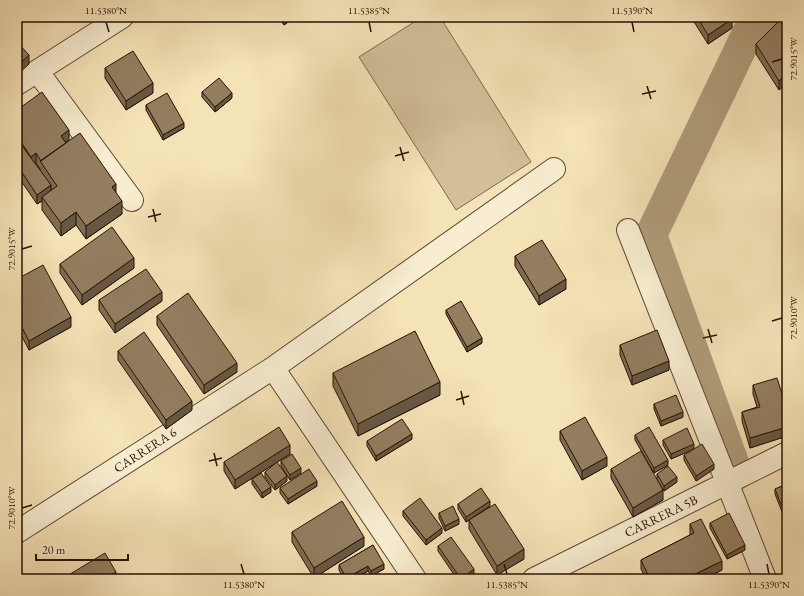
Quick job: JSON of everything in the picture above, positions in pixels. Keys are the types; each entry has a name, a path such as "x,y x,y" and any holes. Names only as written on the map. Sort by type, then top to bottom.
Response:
{"street":[{"path":"17,84 122,17"},
{"path":"38,72 132,200"},
{"name":"CARRERA 6","path":"17,532 273,368 554,169"},
{"path":"628,230 765,579"},
{"path":"273,368 415,579"},
{"name":"CARRERA 5B","path":"534,579 787,453"}],"shaded area":[{"path":"422,17 440,17 531,162 456,210 359,57"}],"building":[{"path":"697,17 731,17 732,19 708,35"},
{"path":"783,17 787,17 787,74 779,81 756,44"},
{"path":"17,42 29,55 17,66"},
{"path":"133,51 153,83 126,101 105,68"},
{"path":"219,78 232,93 215,107 202,92"},
{"path":"42,92 69,130 61,136 66,143 41,161 36,153 31,157 17,136 17,110"},
{"path":"167,93 184,123 163,135 146,105"},
{"path":"80,133 116,184 112,187 122,201 86,226 76,212 61,223 42,197 57,186 40,161"},
{"path":"17,139 51,185 37,195 17,165"},
{"path":"112,227 134,258 82,295 60,264"},
{"path":"542,240 566,279 539,296 515,256"},
{"path":"43,265 71,317 29,341 17,318 17,279"},
{"path":"146,269 162,292 115,324 99,300"},
{"path":"188,293 237,363 204,385 157,316"},
{"path":"461,301 482,338 467,347 446,310"},
{"path":"657,330 669,361 632,376 620,345"},
{"path":"415,331 440,382 358,424 333,373"},
{"path":"144,332 192,401 166,420 118,351"},
{"path":"777,378 787,410 787,427 750,438 742,412 760,407 753,385"},
{"path":"676,395 683,412 661,421 654,404"},
{"path":"585,417 607,457 582,471 560,431"},
{"path":"402,419 412,434 376,456 367,441"},
{"path":"279,427 290,445 235,480 224,462"},
{"path":"649,427 668,460 654,468 635,435"},
{"path":"687,428 694,444 671,454 663,440"},
{"path":"702,444 714,464 696,476 684,455"},
{"path":"641,451 663,490 633,508 611,469"},
{"path":"292,454 301,468 290,475 281,461"},
{"path":"277,462 287,476 275,485 265,472"},
{"path":"668,466 677,477 664,486 657,474"},
{"path":"309,469 317,481 288,499 280,488"},
{"path":"261,473 271,487 262,493 252,479"},
{"path":"787,484 787,511 784,512 775,489"},
{"path":"481,488 490,501 466,517 458,504"},
{"path":"420,498 442,528 426,540 403,511"},
{"path":"342,501 364,537 314,568 292,532"},
{"path":"495,504 524,549 497,566 469,520"},
{"path":"453,506 459,519 445,526 439,513"},
{"path":"729,513 745,545 727,555 710,523"},
{"path":"701,519 722,561 685,579 650,579 641,560 694,533 690,524"},
{"path":"451,537 474,569 461,579 438,546"},
{"path":"373,545 384,564 371,571 368,566 352,575 354,579 347,579 339,565"},
{"path":"105,553 116,572 104,579 62,579"}],"waterway":[{"path":"737,474 651,235 748,33 769,17"}]}
